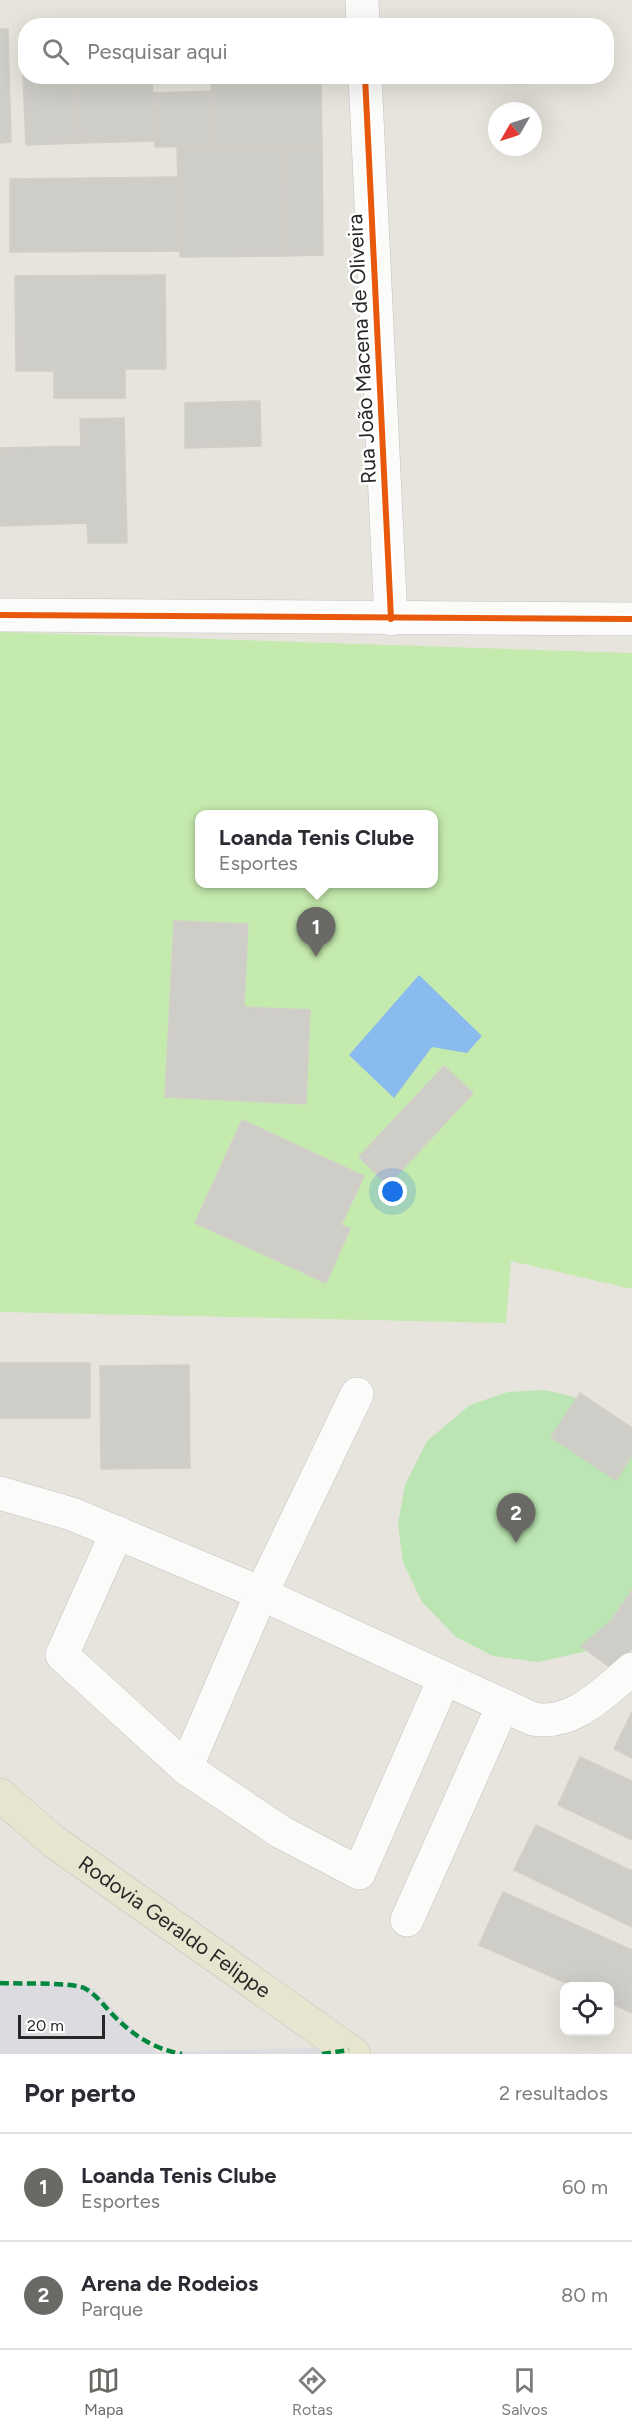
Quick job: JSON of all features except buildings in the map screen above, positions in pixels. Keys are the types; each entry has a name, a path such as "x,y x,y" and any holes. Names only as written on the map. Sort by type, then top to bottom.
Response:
{"main road":[{"name":"Rodovia Geraldo Felippe","path":"0,1796 53,1841 354,2054"}],"street":[{"path":"362,0 363,18"},
{"name":"Rua João Macena de Oliveira","path":"365,84 391,619"},
{"path":"0,615 632,619"},
{"path":"186,1768 261,1594 357,1394"},
{"path":"0,1493 56,1509 117,1532 261,1594 533,1719 545,1721 566,1718 586,1706 632,1669"},
{"path":"117,1532 62,1655 186,1768 276,1828 359,1873 444,1679"},
{"path":"407,1920 503,1705"}],"shaded area":[{"path":"0,1983 89,1985 156,2052 317,2048 325,2054 0,2054"}],"green space":[{"path":"0,632 632,653 632,1289 511,1261 506,1323 0,1312"},
{"path":"544,1390 592,1404 613,1416 632,1433 632,1622 592,1650 538,1662 493,1656 456,1637 422,1602 403,1562 398,1524 405,1485 427,1441 470,1405 508,1392"}],"water":[{"path":"419,975 482,1036 467,1053 432,1047 394,1098 349,1055"}],"marked path":[{"path":"0,1983 56,1984 84,1988 97,1997 137,2035 162,2049 182,2054"},
{"path":"322,2054 349,2050"}],"cycle path":[{"path":"365,84 391,619"},
{"path":"0,615 632,619"}],"place":[{"name":"Loanda Tenis Clube","path":"316,957"},
{"name":"Arena de Rodeios","path":"516,1543"}]}
